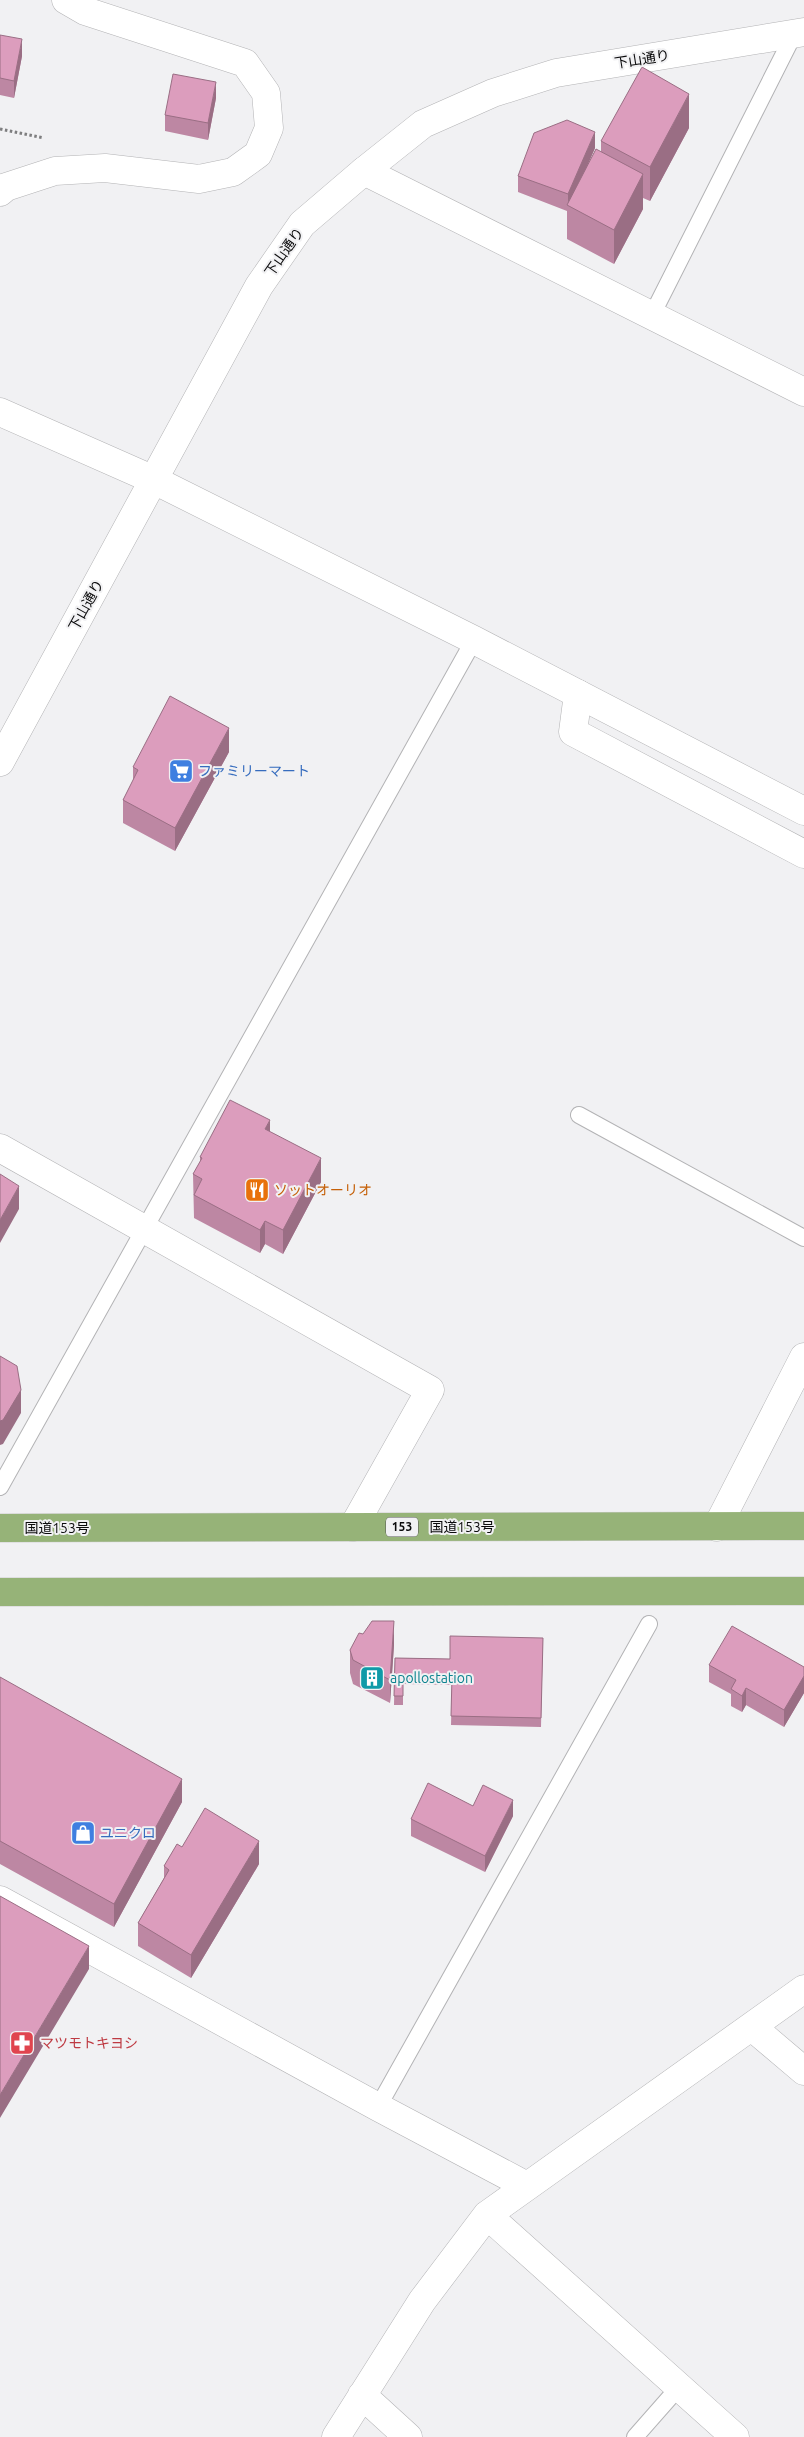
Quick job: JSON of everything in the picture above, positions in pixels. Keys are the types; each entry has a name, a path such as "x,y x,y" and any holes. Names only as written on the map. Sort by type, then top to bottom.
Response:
{"highway":[{"name":"国道153号","path":"0,1528 804,1526"},
{"path":"0,1592 804,1591"}],"street":[{"path":"0,192 6,187 55,171 105,168 199,179 233,172 258,154 270,128 266,92 245,63 85,11 66,0"},
{"name":"下山通り","path":"0,762 259,286 302,224 423,124 493,94 556,73 799,33"},
{"path":"364,171 804,392"},
{"path":"0,412 154,480 474,640 804,811"},
{"path":"578,694 573,732 804,854"},
{"path":"0,1148 430,1390 353,1528"},
{"path":"717,1527 804,1357"},
{"path":"0,1900 378,2107 527,2186"},
{"path":"336,2437 422,2301 487,2215 804,1989"},
{"path":"752,2026 804,2071"},
{"path":"487,2215 735,2437"},
{"path":"362,2395 408,2437"}],"lane":[{"path":"652,315 799,33"},
{"path":"0,1487 474,640"},
{"path":"579,1115 804,1238"},
{"path":"378,2107 649,1624"},
{"path":"635,2437 679,2387"}],"building":[{"path":"0,35 22,39 14,81 0,78"},
{"path":"642,67 689,94 650,167 601,141"},
{"path":"173,74 216,82 208,123 165,115"},
{"path":"567,120 595,132 568,194 518,176 534,133"},
{"path":"596,149 643,174 614,230 567,205"},
{"name":"ファミリーマート","path":"170,696 229,728 175,828 123,800 138,770 133,767"},
{"name":"ソットオーリオ","path":"230,1100 270,1120 265,1129 321,1158 283,1230 265,1221 260,1230 194,1195 202,1179 193,1174"},
{"path":"0,1174 19,1186 0,1220"},
{"path":"0,1356 17,1366 21,1390 3,1420 0,1421"},
{"path":"372,1621 394,1621 390,1680 353,1660 350,1650 359,1633 363,1634"},
{"path":"732,1626 804,1667 804,1676 784,1710 746,1688 742,1696 731,1689 736,1680 709,1665"},
{"path":"450,1636 543,1638 541,1718 451,1716 452,1676 403,1675 403,1696 394,1696 395,1658 450,1659"},
{"name":"ユニクロ","path":"0,1677 182,1779 114,1904 0,1841"},
{"path":"428,1783 473,1806 483,1785 513,1800 485,1856 411,1819"},
{"path":"205,1808 259,1841 191,1955 138,1923 169,1870 164,1866 177,1844 182,1847"},
{"name":"マツモトキヨシ","path":"0,1896 89,1946 0,2095"}],"place":[{"name":"ファミリーマート","path":"181,771"},
{"name":"ソットオーリオ","path":"257,1190"},
{"name":"apollostation","path":"372,1678"},
{"name":"ユニクロ","path":"83,1833"},
{"name":"マツモトキヨシ","path":"22,2043"}]}
